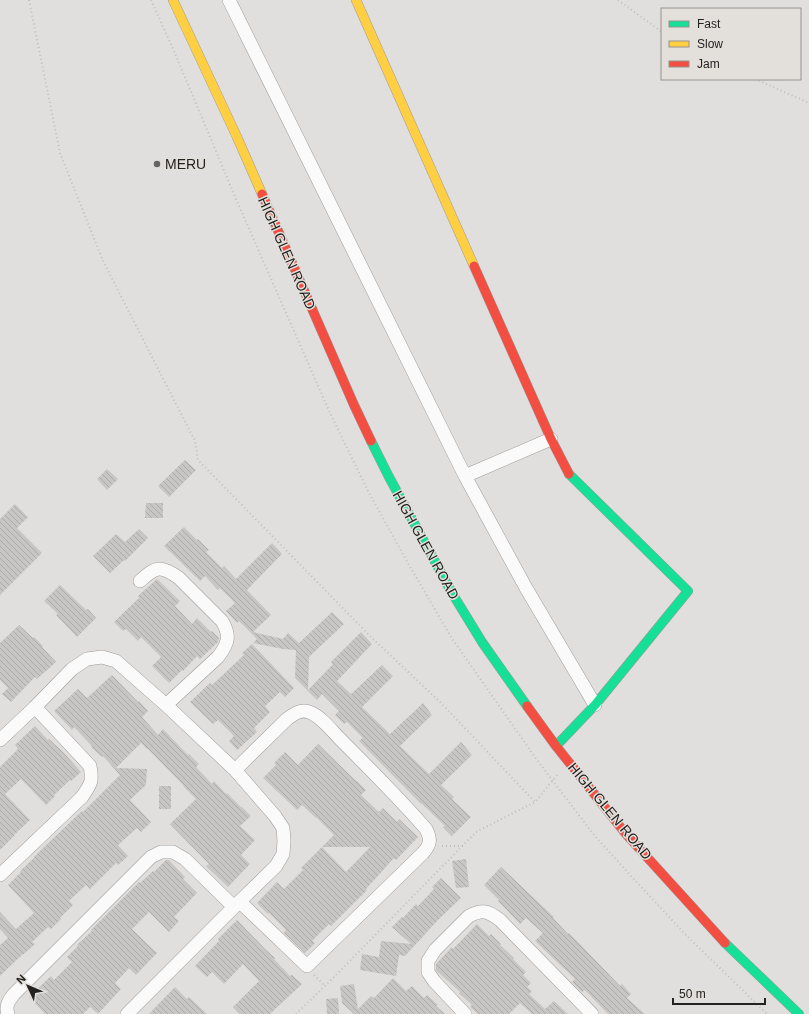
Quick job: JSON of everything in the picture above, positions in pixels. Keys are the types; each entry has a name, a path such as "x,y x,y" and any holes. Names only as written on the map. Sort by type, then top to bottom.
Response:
{"main road":[{"name":"HIGH GLEN ROAD","path":"173,0 237,137 354,405 389,477 452,593 482,642 556,746 626,834 722,940 799,1014"},
{"path":"356,0 551,439 568,473 688,591 595,705 556,746"}],"street":[{"path":"229,0 465,476 526,588 595,705"},
{"path":"465,476 551,439"},
{"path":"140,581 155,569 162,569 170,572 222,621 227,629 228,639 224,649 218,657 166,705"},
{"path":"0,740 35,707 72,668 87,659 102,657 116,661 166,705 235,770 275,816 282,828 284,841 283,854 276,866 127,1014"},
{"path":"0,874 82,796 90,786 92,776 90,766 35,707"},
{"path":"8,1014 7,1003 14,994 151,857 161,852 174,852 185,860 307,966 423,853 429,845 429,834 426,829 401,800 316,716 309,712 296,712 287,719 235,770"},
{"path":"465,1014 434,981 428,972 428,961 435,950 470,916 477,912 485,911 500,920 592,1014"}],"path":[{"path":"29,0 60,153 103,261 195,440 198,460 370,636 442,704 535,802"},
{"path":"618,0 661,31"},
{"path":"757,80 809,104"},
{"path":"296,1014 476,832 535,802 568,761"},
{"path":"429,845 462,846"},
{"path":"631,876 685,934 767,1014"}],"building":[{"path":"185,460 196,470 169,497 158,486"},
{"path":"107,469 118,479 107,490 97,479"},
{"path":"146,503 163,503 163,518 145,518"},
{"path":"15,504 28,517 17,528 42,553 0,595 0,519"},
{"path":"184,527 209,550 206,552 222,568 224,566 236,579 272,543 282,554 247,590 271,615 253,632 283,639 288,633 299,643 332,612 344,624 309,657 308,690 333,664 331,662 361,632 372,644 337,681 351,694 382,665 393,676 362,707 390,734 423,703 432,715 400,746 429,774 461,742 472,755 441,785 454,797 452,799 471,817 452,836 443,827 445,826 421,804 359,741 363,738 347,722 344,724 335,715 339,711 322,694 317,700 295,678 296,650 253,643 257,639 239,621 237,623 226,611 235,603 220,588 218,590 205,576 200,581 164,546"},
{"path":"139,529 148,538 125,561 124,560 110,573 93,556 116,534 125,542"},
{"path":"157,579 180,601 175,606 192,624 197,618 219,638 218,642 200,659 197,656 169,683 152,666 161,657 141,637 138,641 126,629 123,631 114,622 139,598 138,596"},
{"path":"60,585 86,610 88,609 96,618 77,637 56,615 58,614 44,601"},
{"path":"19,625 43,646 42,647 56,662 37,679 35,677 11,702 2,694 8,688 0,680 0,643"},
{"path":"252,644 294,688 285,697 280,692 265,706 270,712 254,728 257,732 237,750 229,741 234,736 218,720 213,724 190,702 210,683 212,685 244,655 242,653"},
{"path":"112,675 148,711 142,717 158,735 163,729 188,755 189,754 199,764 196,767 212,784 214,781 251,816 240,826 255,840 241,855 250,864 228,887 206,866 209,864 170,824 196,799 141,743 116,768 147,769 146,785 130,800 151,822 141,832 137,828 118,845 128,856 118,865 116,863 90,889 86,885 69,901 73,905 60,918 61,919 51,929 48,927 32,942 35,944 0,976 0,945 8,938 0,929 0,912 16,929 34,913 8,885 46,845 82,811 83,812 120,775 103,756 102,757 91,747 92,746 74,727 72,730 54,711 78,689 87,698"},
{"path":"35,726 48,740 49,739 62,751 81,772 54,795 55,796 46,805 21,779 5,794 30,820 0,850 0,767 18,749 15,745"},
{"path":"318,744 366,790 361,795 379,812 383,808 397,822 399,819 418,837 396,860 394,858 366,889 367,890 331,926 329,924 312,941 315,943 305,953 284,933 286,930 257,903 277,882 284,889 303,870 301,868 322,847 334,835 302,805 297,810 263,778 276,765 274,763 285,752 298,765","holes":["322,847 370,847 346,872"]},
{"path":"159,786 171,786 171,809 159,809"},
{"path":"466,859 469,887 456,888 452,861"},
{"path":"166,860 169,860 185,877 183,879 197,893 174,917 179,921 169,932 149,912 132,929 157,953 136,975 129,968 115,983 121,989 98,1014 90,1007 83,1014 45,1014 29,997 51,976 54,980 72,962 67,957 78,946 77,945 139,882 140,883 153,871 154,872"},
{"path":"501,867 554,917 553,918 568,934 569,933 579,943 620,986 622,984 631,994 627,998 645,1014 608,1014 585,990 582,992 572,982 575,979 535,941 543,933 526,918 520,924 484,885"},
{"path":"441,878 461,898 438,920 405,956 399,955 396,976 360,970 362,954 379,957 381,941 411,944 392,927 416,904 418,906 434,889 432,887"},
{"path":"237,920 275,958 274,959 290,976 292,975 302,984 270,1014 240,1014 233,1007 259,981 243,964 224,984 212,972 207,977 195,966 219,941 218,939"},
{"path":"477,924 489,936 491,934 526,972 523,975 531,983 527,987 532,991 529,994 545,1009 554,1001 568,1014 532,1014 520,1003 509,1014 478,1014 470,1007 472,1005 436,970 436,964"},
{"path":"393,978 406,991 412,986 424,998 427,995 445,1014 354,1014 342,1003 340,986 354,984 358,1009 371,996 374,998"},
{"path":"175,987 187,999 189,997 207,1014 149,1014"},
{"path":"338,998 339,1014 327,1014 326,999"}],"traffic: fast":[{"path":"371,441 452,593 482,642 527,706"},
{"path":"556,746 595,705 688,591 569,474"},
{"path":"725,943 799,1014"}],"traffic: slow":[{"path":"173,0 262,194"},
{"path":"356,0 474,266"}],"traffic: jam":[{"path":"262,194 371,441"},
{"path":"474,266 551,439 569,474"},
{"path":"527,706 556,746 626,834 725,943"}],"place":[{"name":"MERU","path":"157,164"}]}
